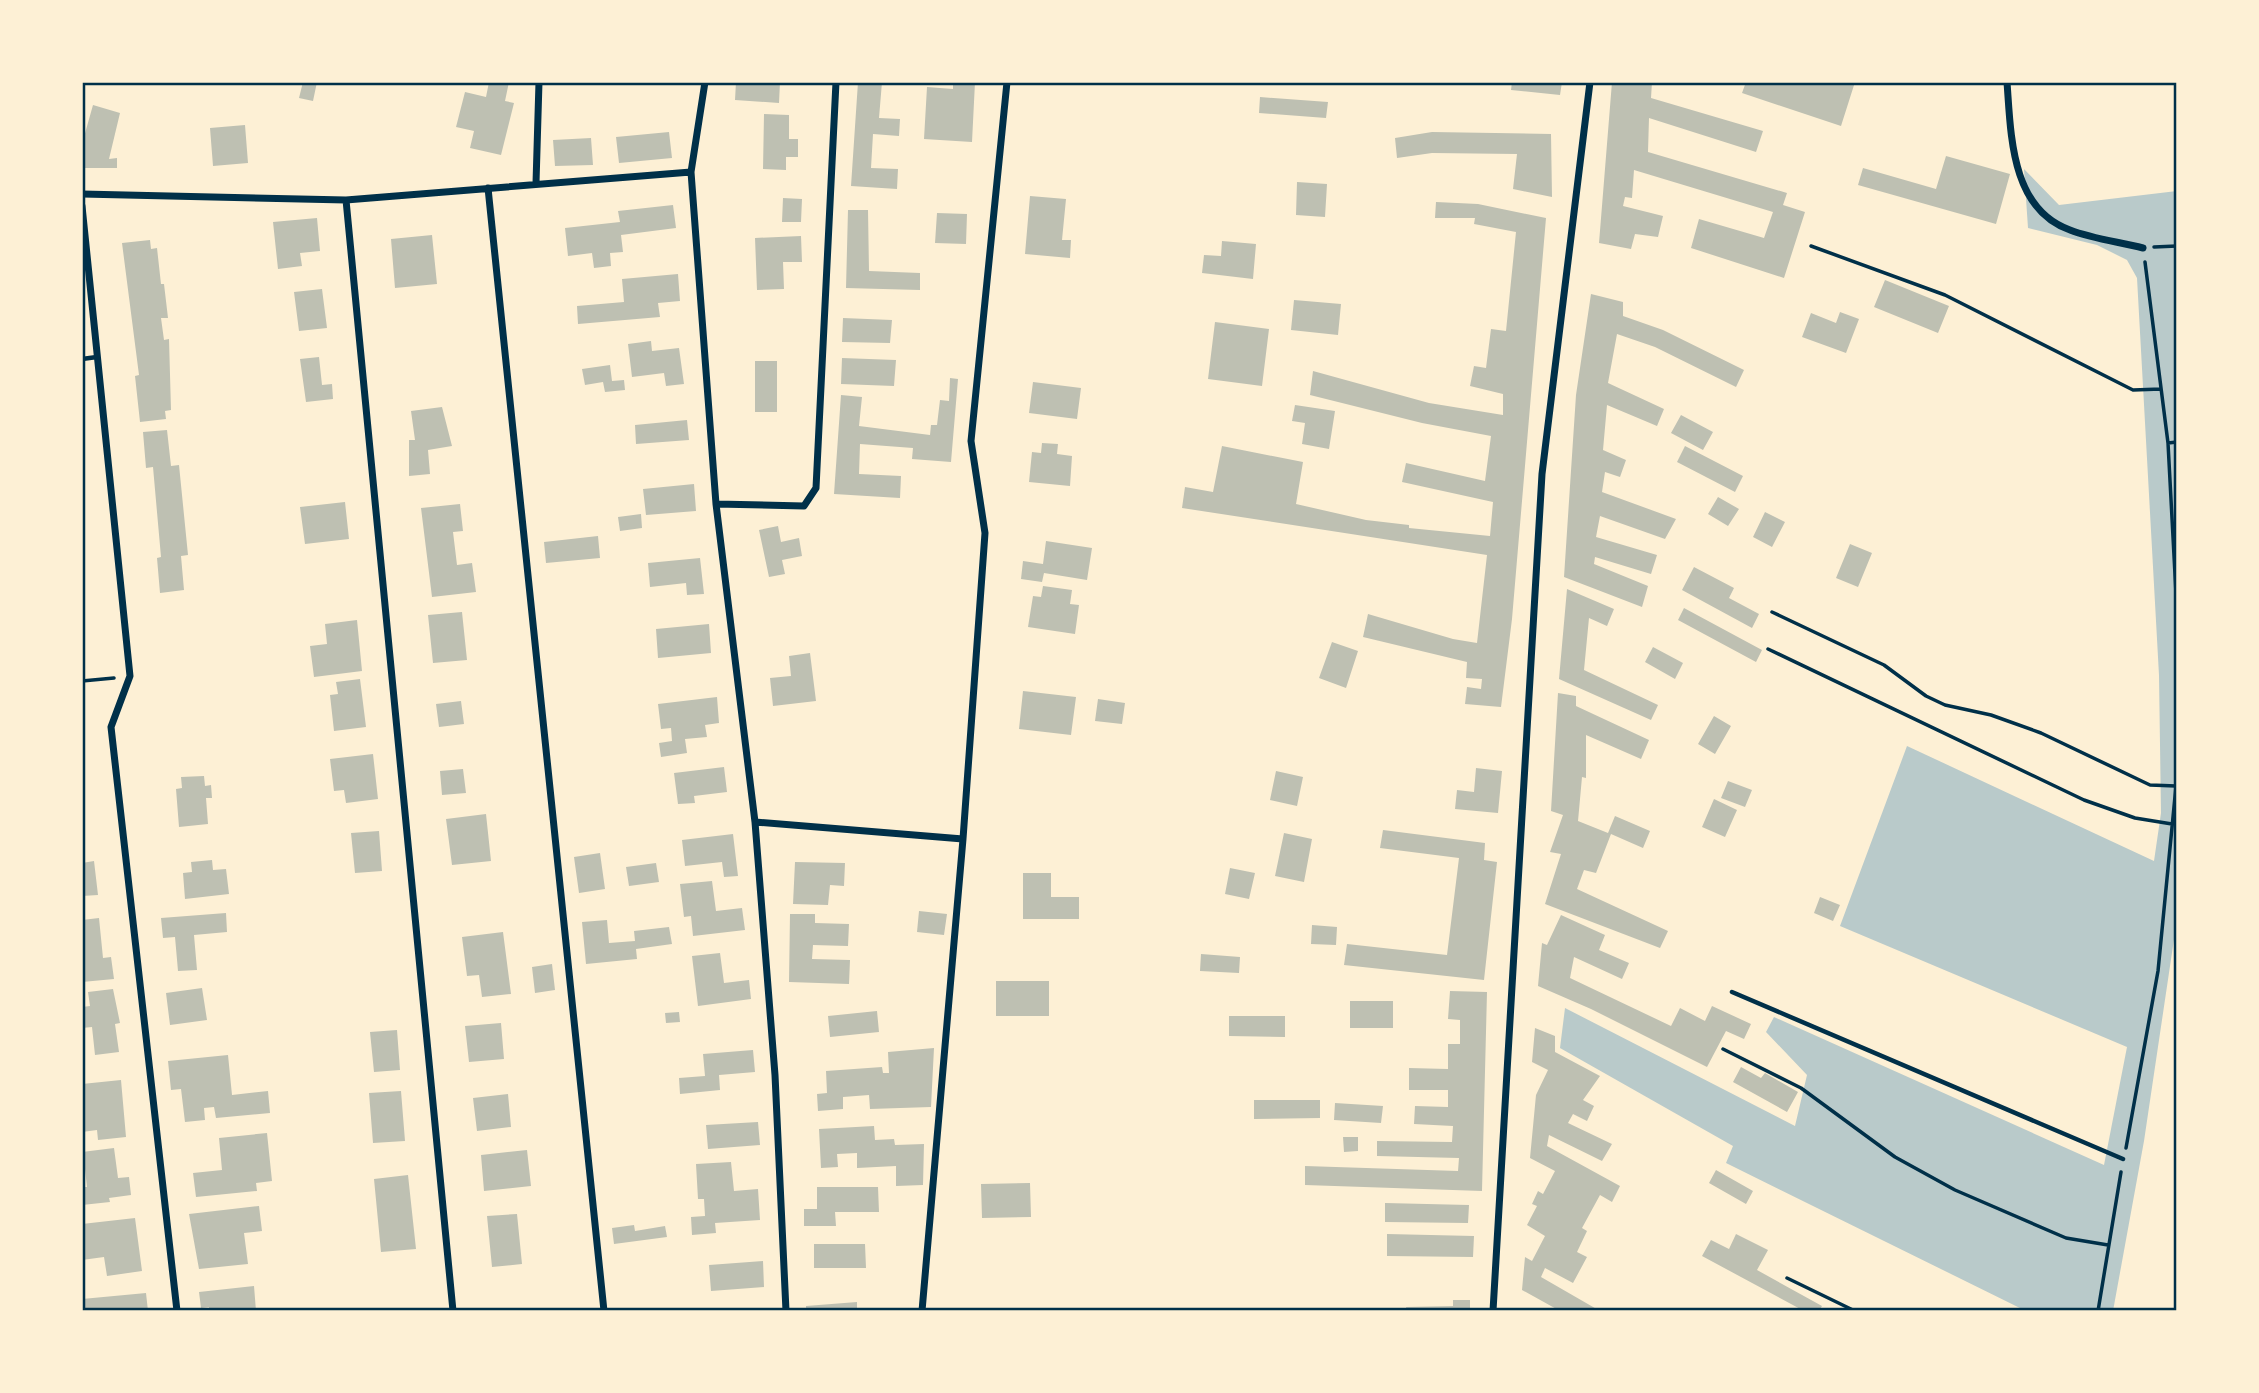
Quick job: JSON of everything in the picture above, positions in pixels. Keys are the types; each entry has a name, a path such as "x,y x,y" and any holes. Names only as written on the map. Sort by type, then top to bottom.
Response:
{"street":[{"path":"536,183 539,82"},
{"path":"705,82 691,172 716,504 755,822 775,1075 786,1311"},
{"path":"716,504 804,506 816,488 836,82"},
{"path":"922,1311 963,839 985,533 971,441 1007,82"},
{"path":"1493,1311 1542,474 1590,82"},
{"path":"2007,82 2017,171 2036,210 2068,230 2144,248"},
{"path":"82,194 346,200 691,172"},
{"path":"488,188 604,1311"},
{"path":"346,200 453,1311"},
{"path":"82,206 130,676 111,727 177,1311"},
{"path":"755,822 963,839"}],"lane":[{"path":"82,359 97,357"},
{"path":"1732,992 2123,1159"}],"path":[{"path":"1811,246 1945,295 2133,390 2161,389"},
{"path":"2177,246 2144,248 2168,443 2177,612"},
{"path":"2168,443 2177,442"},
{"path":"1772,612 1884,665 1926,696 1945,705 1991,715 2040,733 2150,785 2176,786"},
{"path":"1768,649 2084,800 2135,818 2172,824"},
{"path":"82,681 130,676"},
{"path":"2098,1311 2158,971 2177,776"},
{"path":"1723,1049 1801,1088 1895,1157 1955,1190 2066,1238 2108,1245"},
{"path":"1787,1278 1855,1311"}],"shaded area":[{"path":"2024,169 2059,205 2177,191 2177,919 2144,1141 2113,1311 2026,1311 1726,1163 1733,1146 1560,1048 1565,1008 1795,1126 1807,1075 1766,1032 1774,1017 2104,1165 2127,1047 1840,926 1907,746 2154,861 2161,813 2159,675 2137,278 2127,260 2097,245 2028,228"}],"building":[{"path":"303,82 317,82 313,101 299,98"},
{"path":"489,82 509,82 505,101 514,103 501,155 470,148 474,131 456,127 465,92 486,97"},
{"path":"736,82 780,82 779,103 735,100"},
{"path":"858,82 882,82 879,118 900,119 899,136 873,134 871,168 898,169 897,189 851,186"},
{"path":"953,82 975,82 972,142 924,139 927,87 953,89"},
{"path":"1512,82 1562,82 1560,95 1511,90"},
{"path":"1612,82 1652,82 1651,98 1763,131 1756,152 1649,118 1648,152 1787,193 1783,205 1805,212 1784,278 1691,248 1699,219 1764,238 1773,212 1634,170 1632,198 1625,197 1623,206 1663,216 1658,237 1635,234 1631,249 1599,243"},
{"path":"1746,82 1855,82 1841,126 1742,93"},
{"path":"1260,97 1328,102 1326,118 1259,113"},
{"path":"93,105 120,113 109,159 117,158 117,168 82,168 82,144"},
{"path":"764,114 789,115 789,139 798,139 798,157 786,157 786,170 763,169"},
{"path":"245,125 248,163 213,166 210,128"},
{"path":"669,132 672,158 619,163 616,137"},
{"path":"1432,132 1551,134 1552,197 1513,189 1517,154 1432,153 1397,158 1395,138"},
{"path":"591,138 593,165 555,166 553,140"},
{"path":"1946,156 2010,174 1996,224 1858,185 1863,168 1936,189"},
{"path":"1297,182 1327,184 1325,217 1296,215"},
{"path":"1030,196 1066,199 1062,240 1071,240 1070,258 1025,254"},
{"path":"783,198 802,199 801,222 782,222"},
{"path":"1436,202 1478,204 1546,218 1512,619 1501,707 1465,704 1467,687 1481,689 1482,679 1466,678 1467,662 1363,637 1368,614 1453,639 1477,643 1487,555 1182,508 1185,487 1213,492 1222,446 1303,462 1296,504 1366,520 1409,525 1409,528 1490,536 1493,502 1402,482 1406,463 1485,481 1491,436 1422,423 1310,395 1313,371 1429,403 1503,415 1503,394 1470,386 1474,366 1486,368 1491,329 1506,331 1516,232 1474,224 1475,218 1435,218"},
{"path":"673,205 676,228 621,235 623,252 610,253 611,266 594,268 592,253 568,256 565,228 620,222 618,211"},
{"path":"848,210 868,210 869,271 920,273 920,290 846,288"},
{"path":"937,213 967,214 966,244 935,243"},
{"path":"317,218 320,251 300,253 302,266 278,269 273,222"},
{"path":"432,235 437,284 395,288 391,239"},
{"path":"801,236 802,262 783,262 784,289 757,290 755,238"},
{"path":"150,240 151,249 157,248 161,284 164,284 168,318 161,318 164,340 169,339 171,410 165,411 166,419 140,422 135,376 139,375 122,243"},
{"path":"1222,241 1256,244 1253,279 1202,273 1204,255 1221,256"},
{"path":"678,274 680,301 658,303 660,317 578,324 577,306 624,302 622,279"},
{"path":"1885,280 1949,306 1938,333 1874,307"},
{"path":"322,289 327,328 299,331 294,292"},
{"path":"1591,294 1623,302 1623,316 1663,330 1744,370 1736,387 1655,347 1617,334 1608,383 1664,409 1657,426 1607,405 1603,450 1626,460 1620,477 1605,472 1602,492 1676,519 1665,539 1600,516 1596,537 1657,555 1651,574 1595,557 1594,564 1648,586 1642,607 1564,577 1576,395"},
{"path":"1294,300 1341,304 1338,335 1291,330"},
{"path":"1840,312 1859,319 1846,353 1802,337 1811,313 1836,323"},
{"path":"843,318 892,320 890,343 842,342"},
{"path":"1215,322 1269,329 1262,386 1208,379"},
{"path":"651,341 652,351 679,348 684,384 666,386 664,373 632,377 628,344"},
{"path":"319,357 322,385 332,384 333,399 306,402 300,359"},
{"path":"842,358 896,360 894,386 841,384"},
{"path":"755,361 777,361 777,412 755,412"},
{"path":"610,365 612,381 624,380 625,390 605,392 603,382 585,385 582,369"},
{"path":"950,378 958,379 951,462 912,459 913,448 860,444 859,474 901,476 900,498 834,494 841,395 862,397 859,426 930,435 931,425 937,425 940,400 949,401"},
{"path":"1033,382 1081,388 1077,419 1029,413"},
{"path":"1295,405 1335,411 1329,449 1302,444 1305,423 1292,421"},
{"path":"442,407 452,446 428,450 430,474 409,476 409,440 415,440 411,411"},
{"path":"1681,415 1713,432 1703,450 1671,433"},
{"path":"687,420 689,440 636,444 635,425"},
{"path":"167,430 171,466 179,465 188,555 181,556 184,590 160,593 157,558 161,557 153,467 146,468 143,432"},
{"path":"1042,443 1058,444 1057,454 1072,456 1070,486 1029,482 1032,452 1041,453"},
{"path":"1685,446 1743,476 1735,492 1677,462"},
{"path":"694,484 696,511 646,515 643,489"},
{"path":"1718,497 1739,509 1728,526 1708,514"},
{"path":"345,502 349,539 305,544 300,507"},
{"path":"460,504 463,531 453,532 457,565 472,563 476,592 432,597 421,508"},
{"path":"1765,512 1785,522 1772,547 1753,537"},
{"path":"641,514 642,528 620,531 618,517"},
{"path":"778,526 781,542 799,538 802,556 782,560 785,574 769,577 759,530"},
{"path":"598,536 600,558 546,563 544,542"},
{"path":"1046,541 1092,548 1087,580 1044,573 1042,582 1021,579 1023,561 1043,564"},
{"path":"1850,544 1872,553 1858,587 1836,578"},
{"path":"700,558 704,594 687,595 686,583 650,587 648,563"},
{"path":"1694,567 1734,588 1729,598 1759,614 1752,628 1682,590"},
{"path":"1043,586 1072,590 1070,604 1079,605 1075,634 1028,627 1033,596 1041,597"},
{"path":"1567,589 1614,609 1607,626 1589,618 1584,670 1658,705 1651,720 1559,679"},
{"path":"1684,608 1762,650 1756,662 1678,620"},
{"path":"462,612 467,660 433,663 428,615"},
{"path":"357,620 362,671 314,677 310,646 327,644 325,624"},
{"path":"709,624 711,653 658,658 656,629"},
{"path":"1332,642 1358,651 1346,688 1319,678"},
{"path":"1653,647 1683,663 1675,679 1645,662"},
{"path":"810,653 816,701 773,706 770,678 791,676 789,656"},
{"path":"360,679 366,727 334,731 330,695 338,694 336,682"},
{"path":"1023,691 1076,697 1071,735 1019,729"},
{"path":"1558,693 1576,696 1576,706 1649,740 1641,759 1586,735 1586,778 1582,777 1578,821 1608,833 1615,816 1650,831 1643,848 1611,834 1596,873 1584,870 1577,889 1668,931 1660,948 1545,904 1561,854 1550,852 1563,815 1551,811"},
{"path":"717,697 719,723 705,725 707,737 685,739 687,753 661,757 659,743 672,741 671,728 661,729 658,704"},
{"path":"1098,699 1125,703 1122,724 1095,721"},
{"path":"461,701 464,724 439,727 436,704"},
{"path":"1714,716 1731,726 1715,754 1698,744"},
{"path":"373,754 378,799 346,803 344,790 334,791 330,759"},
{"path":"724,767 727,792 694,796 695,803 678,804 674,773"},
{"path":"1476,768 1502,771 1498,813 1455,809 1457,790 1474,792"},
{"path":"463,769 466,793 442,795 440,771"},
{"path":"1276,771 1303,777 1297,806 1270,800"},
{"path":"204,776 205,786 211,785 212,798 206,798 208,824 179,827 176,789 182,788 181,777"},
{"path":"1728,781 1752,790 1745,807 1721,798"},
{"path":"1714,799 1737,810 1725,837 1702,827"},
{"path":"486,814 491,861 452,865 446,819"},
{"path":"1383,830 1485,843 1484,860 1497,862 1484,980 1344,965 1347,944 1447,955 1459,858 1380,848"},
{"path":"379,831 382,871 355,873 351,833"},
{"path":"1284,833 1312,839 1304,882 1275,876"},
{"path":"733,834 738,876 724,877 722,862 685,866 682,840"},
{"path":"600,853 605,889 579,893 574,857"},
{"path":"212,860 213,870 226,869 229,894 185,899 183,873 192,872 191,862"},
{"path":"94,861 98,895 82,896 82,863"},
{"path":"795,862 845,863 844,886 830,885 828,905 793,904"},
{"path":"656,863 659,882 629,886 626,867"},
{"path":"1230,868 1255,873 1249,899 1225,894"},
{"path":"1023,873 1051,873 1051,897 1079,897 1079,919 1023,919"},
{"path":"712,881 716,911 742,908 745,930 693,936 691,916 684,917 680,884"},
{"path":"1820,897 1840,905 1833,921 1814,913"},
{"path":"919,911 947,914 944,935 917,932"},
{"path":"226,913 227,932 194,935 197,970 178,971 175,937 163,938 161,918"},
{"path":"790,914 815,914 815,923 849,924 848,946 813,945 812,959 850,960 849,984 789,982"},
{"path":"1561,915 1605,935 1599,950 1629,963 1622,979 1574,957 1570,978 1671,1026 1680,1008 1705,1021 1712,1006 1751,1024 1744,1039 1726,1031 1707,1067 1591,1009 1538,986 1542,943 1547,945"},
{"path":"99,918 103,958 111,957 114,979 82,982 82,920"},
{"path":"607,920 609,943 635,941 634,931 669,927 672,944 636,949 637,959 586,964 582,922"},
{"path":"1312,925 1337,927 1336,945 1311,944"},
{"path":"503,932 511,994 482,997 479,975 467,976 462,937"},
{"path":"720,953 724,983 749,980 751,999 698,1006 692,956"},
{"path":"1201,954 1240,957 1239,973 1200,971"},
{"path":"552,964 555,990 535,993 532,967"},
{"path":"996,981 1049,981 1049,1016 996,1016"},
{"path":"202,988 207,1020 170,1025 166,993"},
{"path":"113,989 120,1023 115,1024 119,1052 95,1055 92,1027 82,1028 82,1007 90,1006 88,992"},
{"path":"1450,991 1487,992 1482,1191 1305,1185 1305,1166 1458,1171 1459,1158 1377,1156 1377,1141 1452,1142 1453,1126 1414,1124 1415,1106 1448,1107 1448,1090 1409,1090 1409,1068 1448,1069 1448,1044 1460,1044 1460,1020 1448,1019"},
{"path":"1350,1001 1393,1001 1393,1028 1350,1028"},
{"path":"877,1011 879,1032 830,1037 828,1016"},
{"path":"679,1012 680,1022 666,1023 665,1013"},
{"path":"1229,1016 1285,1016 1285,1037 1229,1036"},
{"path":"501,1023 504,1059 469,1062 465,1026"},
{"path":"1535,1028 1555,1036 1555,1052 1600,1076 1583,1100 1594,1106 1587,1121 1573,1114 1568,1123 1612,1144 1602,1161 1549,1135 1547,1146 1620,1186 1612,1202 1600,1195 1582,1228 1587,1231 1577,1252 1587,1257 1573,1283 1545,1268 1541,1277 1600,1311 1560,1311 1522,1290 1525,1257 1532,1261 1545,1236 1527,1225 1537,1206 1532,1204 1538,1191 1543,1194 1555,1171 1530,1158 1536,1095 1548,1070 1532,1062"},
{"path":"397,1030 400,1070 374,1072 370,1032"},
{"path":"934,1048 931,1107 870,1109 869,1095 843,1097 843,1109 818,1111 817,1094 827,1093 826,1071 882,1067 883,1073 889,1073 888,1052"},
{"path":"753,1050 755,1072 719,1075 720,1090 680,1094 679,1078 705,1076 703,1054"},
{"path":"228,1055 232,1095 268,1091 270,1113 216,1118 214,1107 204,1108 205,1120 185,1122 181,1089 171,1090 168,1061"},
{"path":"1741,1067 1761,1078 1765,1073 1798,1092 1787,1112 1733,1082"},
{"path":"121,1080 126,1137 98,1140 97,1130 82,1132 82,1084"},
{"path":"401,1091 405,1141 373,1143 369,1093"},
{"path":"508,1094 511,1127 477,1131 473,1098"},
{"path":"1254,1100 1320,1100 1320,1118 1254,1119"},
{"path":"1335,1103 1383,1106 1381,1123 1334,1120"},
{"path":"758,1122 760,1145 708,1149 706,1125"},
{"path":"874,1126 875,1140 894,1139 895,1145 924,1144 923,1185 896,1186 896,1166 857,1168 857,1153 837,1154 838,1167 821,1168 819,1129"},
{"path":"267,1133 272,1181 256,1183 257,1191 196,1197 193,1173 222,1170 219,1138"},
{"path":"1343,1137 1358,1137 1358,1151 1344,1152"},
{"path":"114,1148 118,1178 129,1177 131,1195 109,1198 110,1202 82,1205 82,1187 87,1187 85,1169 82,1170 82,1152"},
{"path":"527,1150 531,1186 484,1191 481,1155"},
{"path":"731,1162 734,1191 758,1189 760,1220 715,1223 716,1233 692,1235 691,1217 705,1216 704,1199 698,1199 696,1164"},
{"path":"1716,1170 1753,1191 1746,1204 1709,1183"},
{"path":"408,1175 416,1249 381,1252 374,1179"},
{"path":"1030,1183 1031,1217 982,1218 981,1184"},
{"path":"817,1187 878,1187 879,1212 835,1212 836,1226 804,1226 804,1209 817,1209"},
{"path":"1385,1203 1469,1205 1468,1223 1385,1222"},
{"path":"259,1206 262,1231 244,1233 248,1264 199,1269 189,1214"},
{"path":"517,1214 522,1264 492,1267 487,1216"},
{"path":"135,1218 142,1271 107,1276 104,1257 82,1260 82,1224"},
{"path":"634,1225 635,1231 665,1226 667,1237 614,1244 612,1228"},
{"path":"1387,1234 1474,1236 1473,1257 1387,1256"},
{"path":"1736,1234 1768,1250 1757,1270 1822,1306 1819,1311 1804,1311 1702,1256 1711,1240 1729,1249"},
{"path":"814,1244 865,1244 866,1268 814,1268"},
{"path":"763,1261 764,1287 711,1291 709,1265"},
{"path":"254,1286 256,1311 209,1311 209,1307 201,1308 199,1292"},
{"path":"146,1293 148,1311 82,1311 82,1299"},
{"path":"1453,1300 1470,1300 1470,1311 1407,1311 1406,1307 1453,1306"},
{"path":"857,1302 857,1311 806,1311 806,1306"}]}
